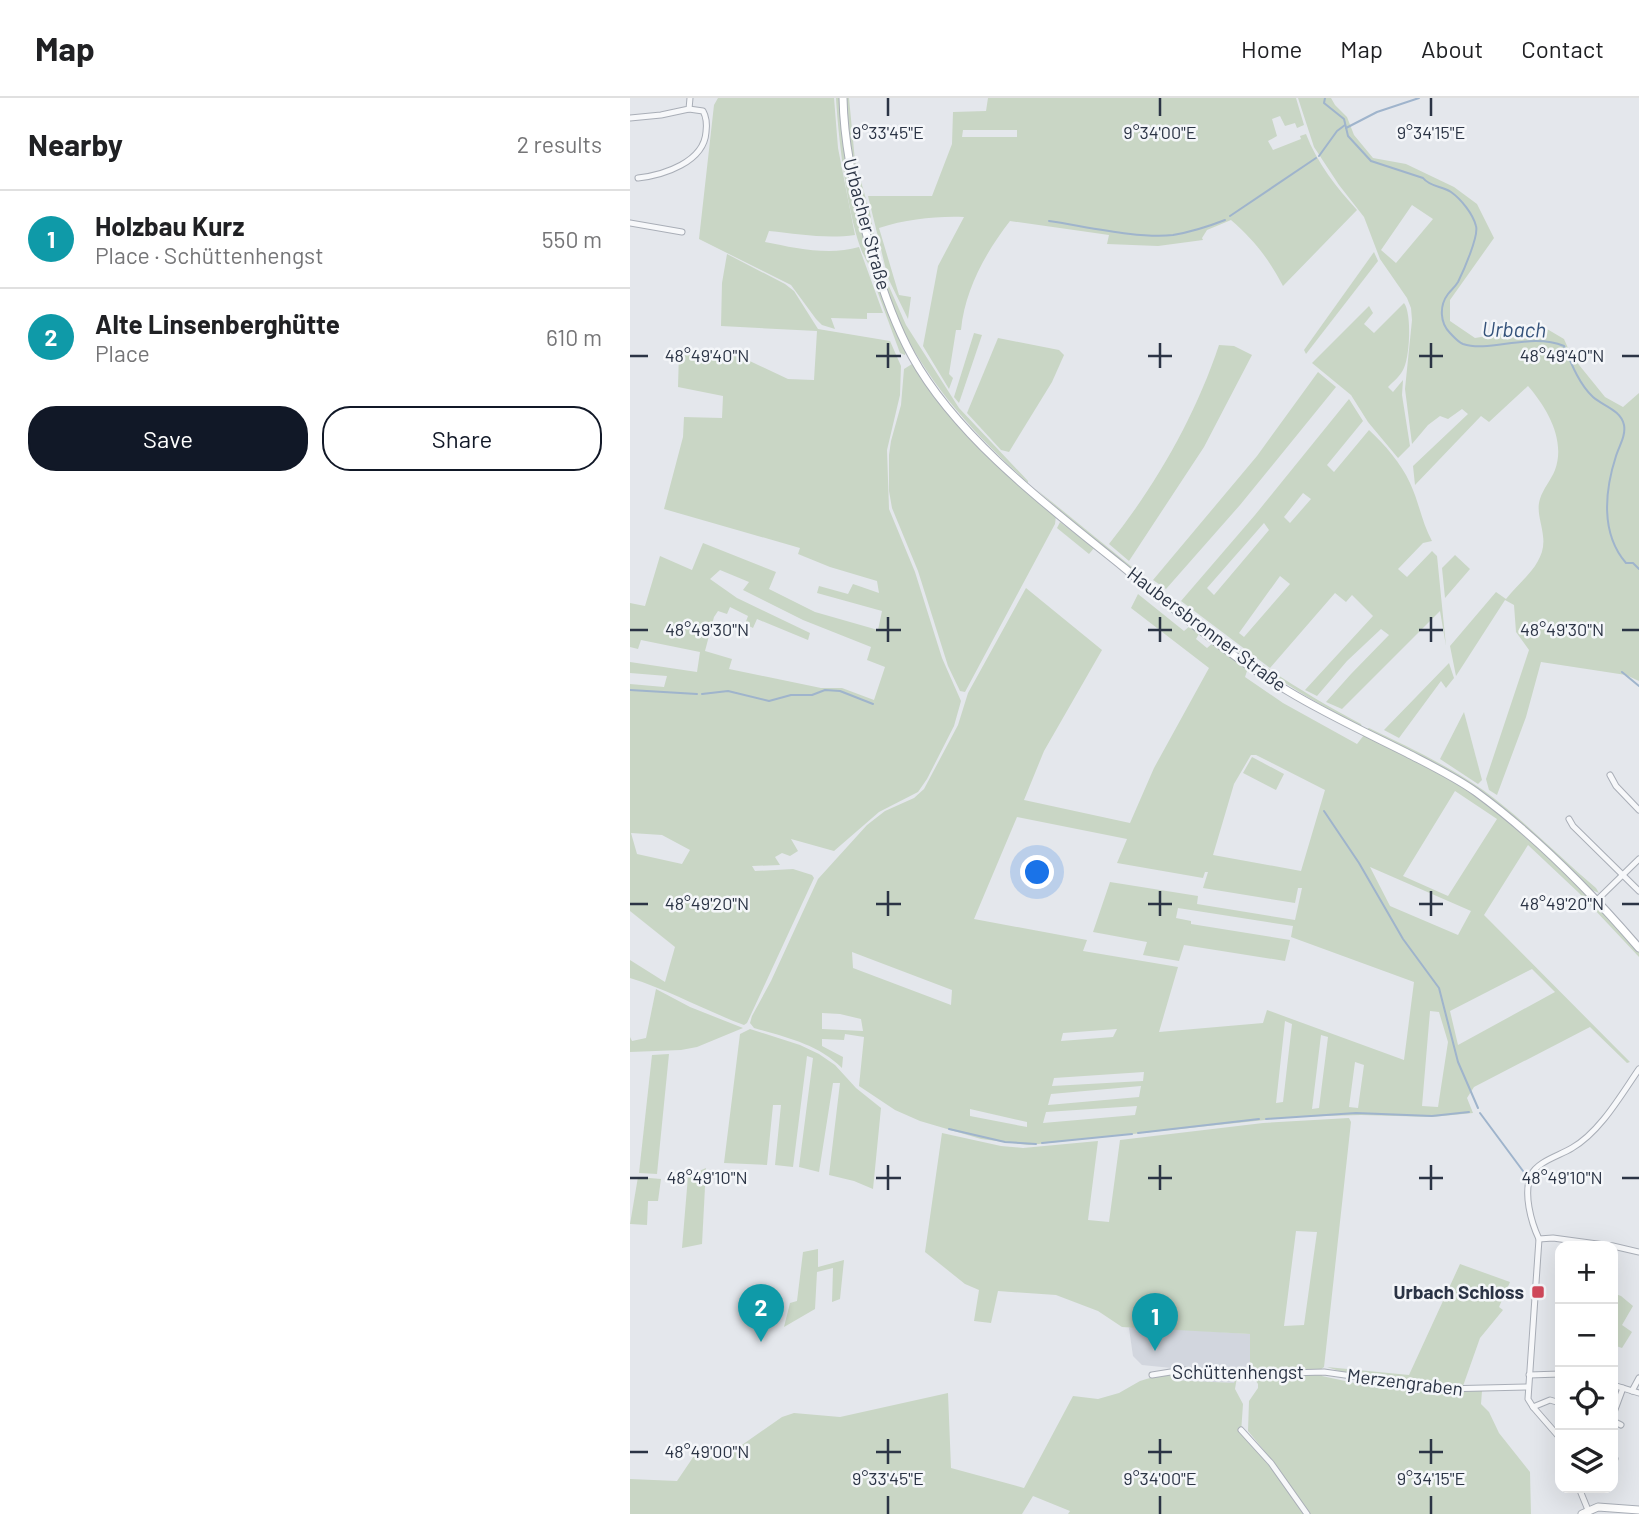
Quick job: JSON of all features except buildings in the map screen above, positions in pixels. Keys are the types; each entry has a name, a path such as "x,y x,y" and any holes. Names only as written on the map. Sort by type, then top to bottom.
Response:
{"street":[{"path":"689,109 690,98"},
{"name":"Urbacher Straße","path":"844,98 846,144 853,184 875,267 890,308"},
{"path":"630,118 689,109 703,111 706,116 705,141 699,153 687,163 638,178"},
{"path":"630,223 682,232"},
{"name":"Haubersbronner Straße","path":"890,308 912,357 949,409 988,450 1061,517 1224,648 1285,689 1473,790 1531,837 1639,948"},
{"path":"1609,775 1639,810"},
{"path":"1569,819 1639,891"},
{"path":"1596,901 1639,859"},
{"path":"1555,1432 1528,1399 1539,1239 1531,1221 1529,1184 1533,1172 1576,1146 1608,1113 1639,1069"},
{"path":"1539,1239 1576,1241"},
{"path":"1618,1247 1639,1252"},
{"name":"Schüttenhengst","path":"1152,1375 1183,1370 1253,1374 1324,1372"},
{"name":"Merzengraben","path":"1324,1372 1443,1389 1528,1387"},
{"path":"1530,1375 1555,1374"},
{"path":"1632,1391 1639,1378"},
{"path":"1618,1386 1639,1393"},
{"path":"1618,1402 1623,1388"},
{"path":"1533,1407 1550,1400 1555,1402"},
{"path":"1241,1430 1270,1463 1307,1514"},
{"path":"1580,1493 1585,1512 1598,1507 1639,1510"}],"shaded area":[{"path":"1129,1328 1250,1334 1250,1372 1235,1371 1234,1383 1172,1380 1172,1368 1142,1365 1133,1356"}],"green space":[{"path":"718,98 834,98 838,148 855,235 823,236 769,231 765,242 824,251 859,247 883,313 867,313 867,319 831,318 835,329 822,325 791,285 699,239 714,105"},
{"path":"836,98 840,98 846,170 872,265 870,266 856,233 851,210 842,160"},
{"path":"846,98 849,98 855,161 870,213 879,262 852,167"},
{"path":"988,98 1296,98 1304,125 1297,128 1295,123 1285,126 1280,116 1272,119 1277,136 1268,141 1273,150 1301,139 1300,136 1306,134 1328,175 1357,210 1283,286 1260,250 1231,220 1207,230 1203,240 1158,246 1107,244 1109,235 1010,221 985,258 967,300 961,330 956,330 949,374 953,378 949,389 923,346 938,266 964,217 922,219 879,228 899,295 911,297 908,319 888,278 868,196 932,196 952,144 953,112 986,111","holes":["963,130 1017,130 1017,137 962,137"]},
{"path":"1298,98 1331,98 1347,117 1354,135 1373,158 1406,164 1454,187 1477,204 1494,238 1450,300 1450,321 1475,338 1547,329 1564,339 1571,355 1605,397 1623,407 1639,393 1639,681 1626,675 1541,662 1526,717 1497,795 1489,790 1486,779 1529,650 1516,632 1514,605 1505,600 1456,676 1450,646 1496,592 1506,599 1541,555 1543,546 1539,504 1558,459 1553,425 1528,386 1489,422 1481,416 1415,485 1413,466 1468,414 1462,409 1448,419 1440,416 1428,425 1412,444 1405,389 1411,308 1380,259 1364,217 1314,147","holes":["1412,205 1433,219 1396,263 1381,250"]},
{"path":"1374,252 1378,261 1306,354 1304,350"},
{"path":"727,254 794,291 818,329 890,341 901,366 900,395 887,450 889,509 915,572 942,658 961,701 954,726 918,792 879,812 834,851 791,839 798,851 790,856 782,853 775,857 780,865 752,866 755,871 793,869 814,878 744,1025 630,978 630,960 665,982 675,947 630,911 630,684 664,687 667,676 630,673 630,662 697,672 700,652 641,640 638,649 630,647 630,603 645,606 660,556 692,570 703,543 776,572 769,589 815,612 878,630 882,611 817,593 819,586 848,594 853,584 879,593 877,581 798,554 800,548 664,509 683,437 684,417 722,418 723,396 678,387 679,352 739,356 788,379 814,380 817,331 721,326 722,283","holes":["720,570 749,582 743,590 803,620 871,647 867,660 885,667 874,700 842,688 821,688 729,669 732,659 705,651 714,617 718,611 727,614 730,607 748,616 745,624 753,628 757,619 808,640 810,633 737,598 710,579","631,833 662,835 690,850 682,864 637,854"]},
{"path":"881,268 906,325 959,408 1028,483 988,445 936,384 907,339 895,314"},
{"path":"873,272 906,351 905,355 900,353 875,285"},
{"path":"1404,303 1409,326 1407,356 1402,372 1388,387 1393,392 1403,380 1402,395 1410,446 1398,458 1368,422 1351,395 1312,363 1369,306 1373,313 1364,324 1374,333"},
{"path":"974,333 982,335 959,403 954,397"},
{"path":"998,338 1059,350 1064,355 1052,382 1009,452 1001,450 967,413"},
{"path":"1219,345 1234,346 1252,355 1204,447 1129,561 1109,544 1143,498 1173,449 1198,398"},
{"path":"912,364 933,393 1056,516 1055,524 965,692 960,691 948,666 918,571 892,508 889,491 889,455 901,405 904,369"},
{"path":"1318,372 1336,387 1240,505 1166,589 1153,580 1257,456"},
{"path":"1349,399 1363,421 1327,465 1334,472 1369,430 1402,468 1432,541 1423,543 1398,569 1407,577 1432,551 1437,556 1446,646 1440,611 1342,709 1326,702 1389,635 1381,629 1347,661 1317,696 1305,690 1373,616 1352,595 1346,602 1335,593 1270,668 1181,601","holes":["1303,493 1311,499 1290,523 1284,517","1264,523 1269,530 1214,595 1207,588","1280,576 1290,584 1244,637 1239,633"]},
{"path":"1036,489 1143,576 1144,580 1085,533"},
{"path":"1060,522 1094,548 1089,554 1057,528"},
{"path":"1455,555 1470,569 1445,598 1442,568"},
{"path":"1151,582 1253,658 1362,727 1251,661 1148,583"},
{"path":"1026,588 1102,650 1044,751 1024,800 1130,823 1154,768 1209,668 1131,608 1138,594 1184,631 1191,625 1200,632 1196,639 1207,648 1214,642 1248,668 1245,677 1283,703 1357,744 1364,735 1459,786 1516,827 1557,864 1633,944 1639,957 1579,893 1528,845 1484,915 1630,1062 1627,1063 1590,1027 1474,1087 1467,1098 1473,1113 1432,1117 1292,1117 1029,1145 981,1139 920,1121 895,1110 859,1086 864,1037 845,1034 844,1040 822,1039 822,1046 843,1057 842,1068 812,1047 754,1028 750,1023 818,879 867,825 885,811 914,798 924,789 958,725 968,693","holes":["1251,755 1256,755 1325,790 1301,871 1213,855 1234,784","1455,791 1497,819 1448,896 1403,876","1017,817 1127,839 1117,863 1203,878 1205,872 1208,872 1203,888 1295,903 1298,888 1302,888 1295,920 1197,904 1198,896 1110,882 1093,932 1147,942 1143,955 1179,961 1184,945 1285,961 1290,940 1191,924 1191,921 1176,918 1178,908 1293,926 1291,937 1414,982 1404,1060 1267,1010 1263,1023 1159,1032 1178,967 1083,951 1087,940 974,919","1370,867 1471,911 1458,935 1390,906","852,952 952,990 951,1005 853,968","1532,969 1555,992 1458,1045 1450,1011","1430,1011 1439,1012 1448,1042 1438,1107 1422,1106","822,1013 861,1019 863,1031 822,1029","1285,1021 1292,1024 1283,1102 1276,1103","1117,1029 1113,1037 1061,1041 1063,1033","1321,1035 1328,1037 1319,1108 1312,1109","1355,1062 1364,1065 1358,1108 1349,1107","1144,1072 1143,1081 1052,1086 1054,1078","1141,1086 1139,1097 1048,1105 1051,1094","1137,1106 1135,1115 1043,1123 1046,1112","970,1109 1027,1122 1027,1127 970,1116"]},
{"path":"1449,663 1454,678 1446,688 1441,681 1399,738 1384,730"},
{"path":"1464,712 1482,780 1478,784 1440,759"},
{"path":"1367,729 1441,764 1483,790 1526,825 1599,893 1587,888 1533,835 1419,756"},
{"path":"1252,757 1284,774 1276,790 1243,773"},
{"path":"656,989 690,1007 743,1028 697,1047 630,1052 630,1037 632,1041 646,1038"},
{"path":"750,1029 819,1054 835,1065 856,1088 881,1108 873,1189 829,1175 840,1083 833,1083 819,1172 799,1167 813,1058 807,1056 793,1167 775,1165 781,1105 773,1105 767,1165 724,1163 740,1034"},
{"path":"669,1054 657,1174 639,1173 652,1055"},
{"path":"1349,1118 1351,1122 1324,1367 1320,1370 1322,1376 1382,1389 1384,1385 1327,1374 1442,1390 1482,1391 1481,1404 1489,1412 1499,1433 1530,1472 1531,1514 1310,1514 1248,1431 1249,1401 1258,1388 1250,1372 1250,1334 1122,1327 1098,1311 1056,1295 998,1291 991,1323 974,1321 979,1290 965,1284 925,1252 942,1133 1023,1148 1098,1141 1088,1220 1109,1222 1120,1140 1263,1123","holes":["1296,1231 1317,1232 1304,1325 1284,1326"]},
{"path":"706,1168 702,1244 682,1248 688,1176"},
{"path":"638,1177 661,1179 658,1201 648,1201 647,1225 630,1224"},
{"path":"818,1249 818,1267 844,1260 840,1299 832,1302 833,1268 817,1272 815,1309 784,1327 790,1303 797,1301 803,1252"},
{"path":"1460,1264 1510,1282 1499,1307 1503,1310 1480,1338 1463,1386 1342,1372 1327,1367 1409,1375"},
{"path":"1618,1295 1633,1306 1622,1325 1632,1332 1622,1348 1618,1347"},
{"path":"1172,1373 1172,1380 1234,1383 1237,1377 1235,1389 1243,1404 1241,1433 1278,1475 1304,1514 1068,1514 1070,1511 1033,1496 1022,1514 630,1514 630,1479 677,1481 698,1450 722,1459 782,1417 794,1413 840,1417 948,1393 951,1468 1024,1488 1073,1396 1098,1399"}],"waterway":[{"name":"Urbach","path":"1325,98 1324,103 1344,119 1348,136 1371,161 1423,178 1448,190 1463,203 1472,217 1476,226 1473,245 1458,282 1445,299 1442,309 1444,324 1450,333 1461,343 1474,346 1538,341 1564,346 1588,392 1616,412 1622,420 1624,433 1609,483 1607,511 1612,538 1618,551 1626,563 1633,563 1639,569"},
{"path":"1346,128 1377,112 1419,98"},
{"path":"1319,156 1337,131 1345,125"},
{"path":"1230,216 1316,158"},
{"path":"1049,221 1128,234 1159,236 1186,232 1225,220"},
{"path":"1622,672 1639,686"},
{"path":"630,690 697,694"},
{"path":"702,694 728,691 769,701 791,695 812,695 825,690 840,691 873,704"},
{"path":"1324,811 1359,863 1403,939 1439,988 1458,1062 1478,1108"},
{"path":"1266,1119 1356,1113 1432,1116 1469,1112"},
{"path":"1480,1113 1523,1171"},
{"path":"1138,1133 1259,1119"},
{"path":"949,1129 1005,1142 1036,1144"},
{"path":"1042,1143 1132,1134"}],"place":[{"name":"Urbach Schloss","path":"1538,1292"},
{"name":"Alte Linsenberghütte","path":"761,1342"},
{"name":"Holzbau Kurz","path":"1155,1351"}]}
